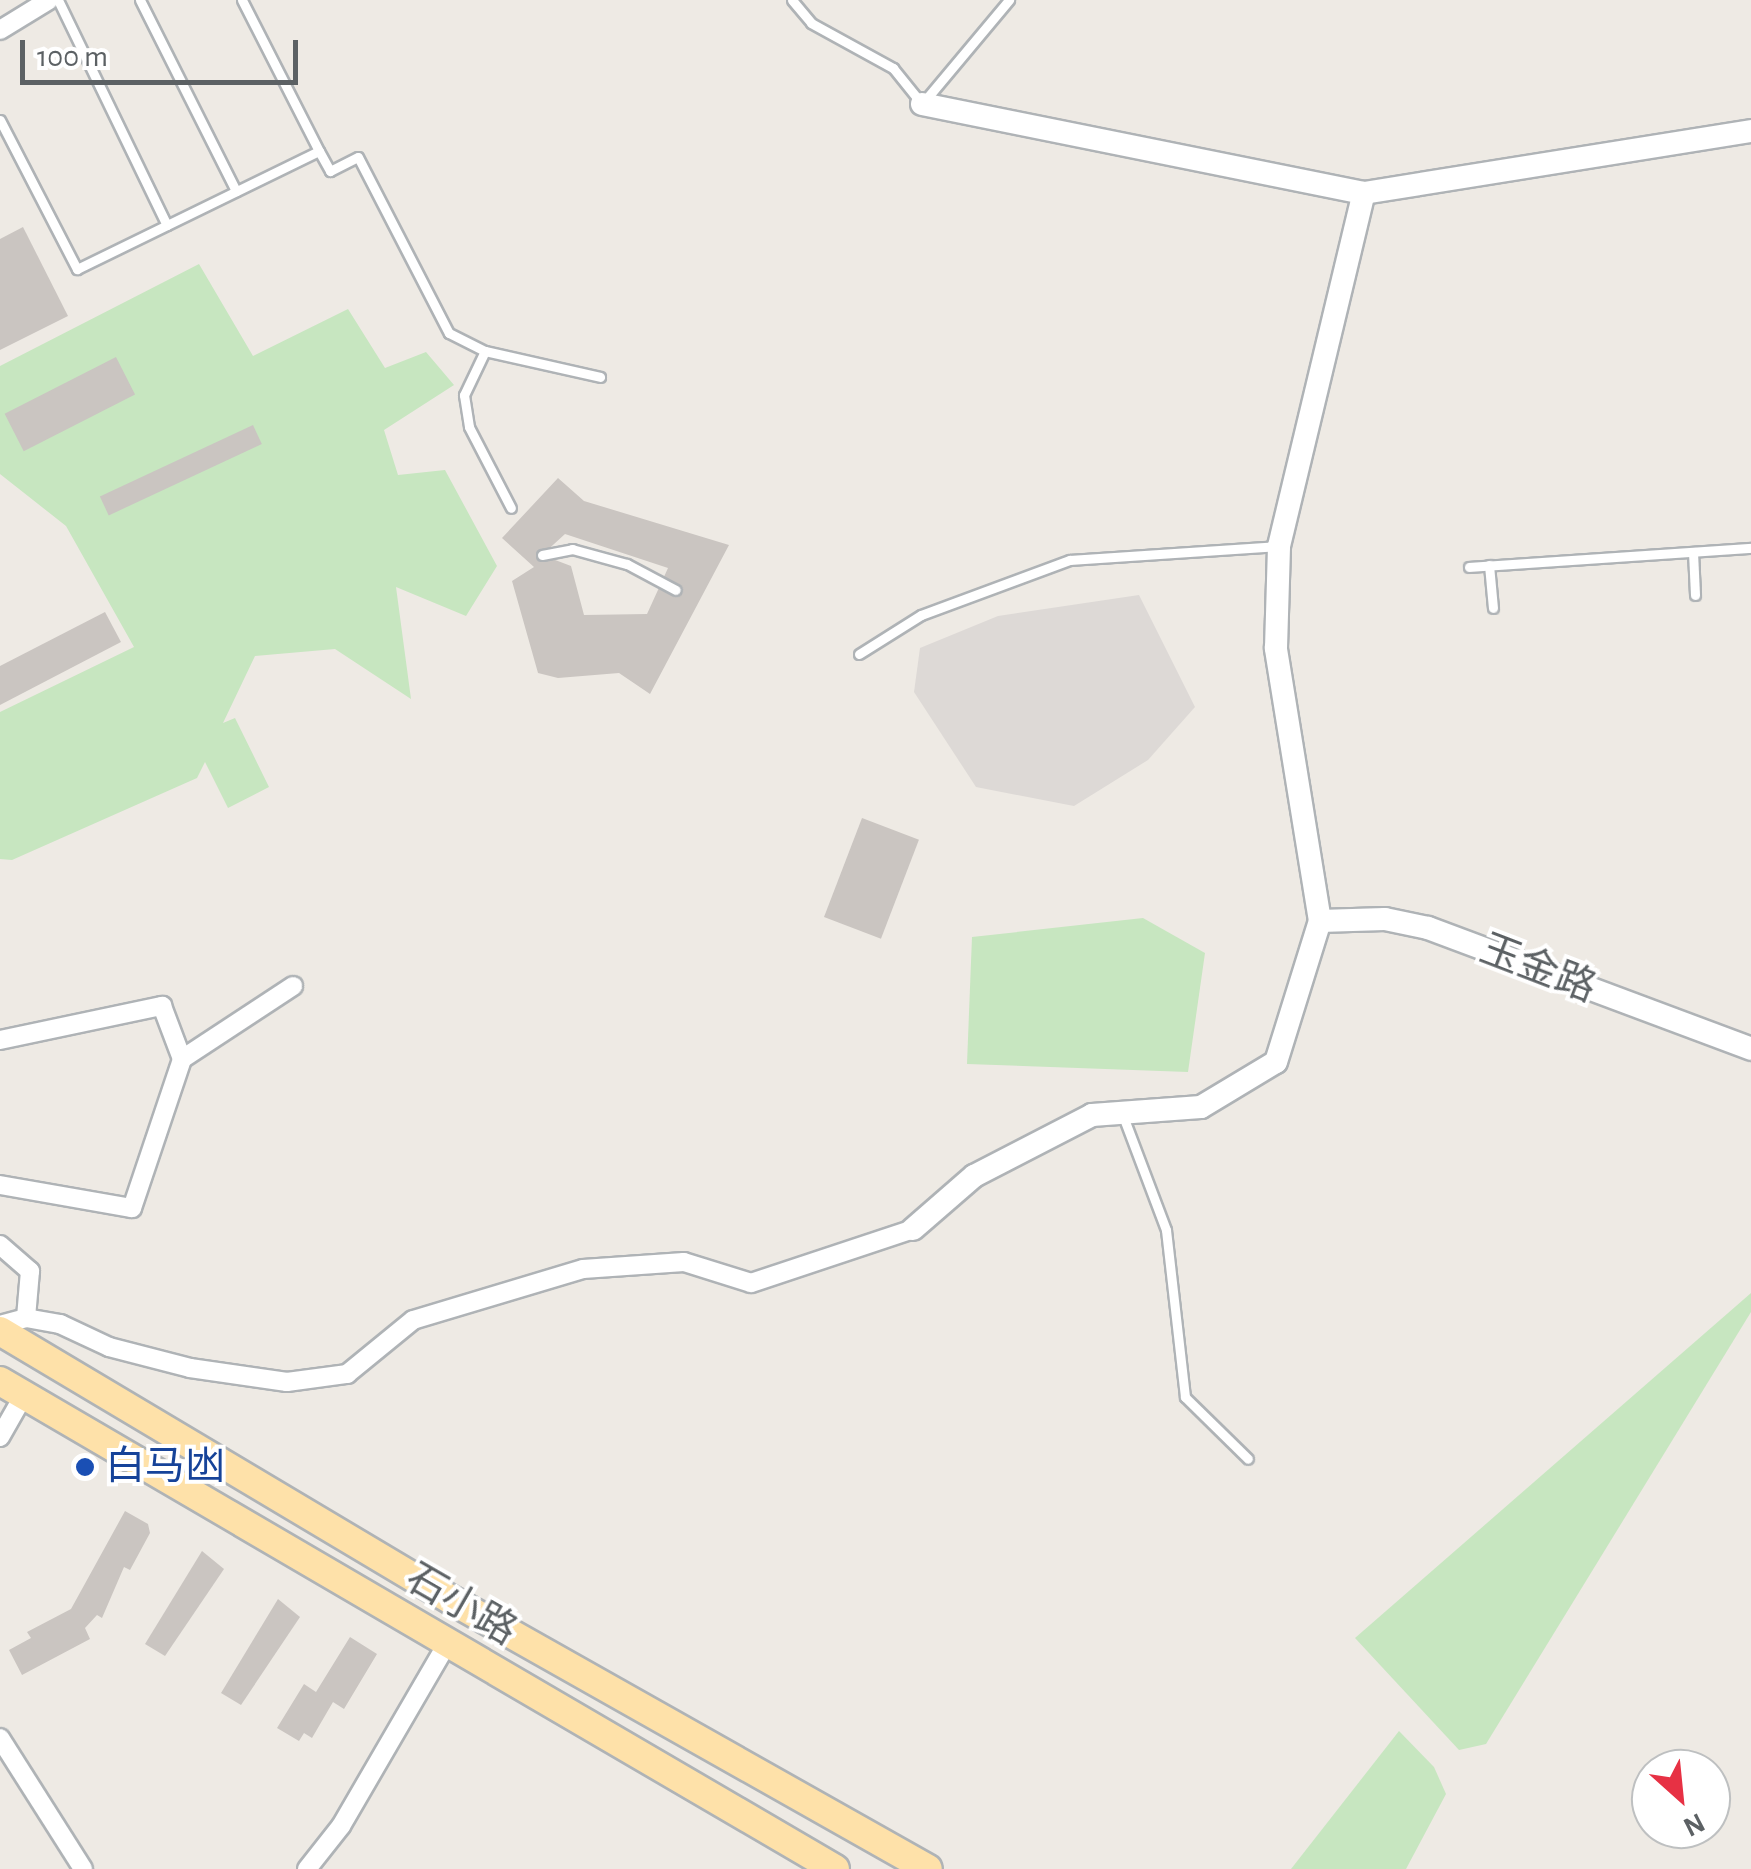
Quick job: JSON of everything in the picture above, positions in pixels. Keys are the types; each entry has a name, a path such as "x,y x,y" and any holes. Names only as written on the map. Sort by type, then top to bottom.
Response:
{"main road":[{"name":"石小路","path":"0,1328 452,1601 928,1869"},
{"name":"石小路","path":"12,1388 445,1646 835,1869"}],"street":[{"path":"0,30 49,0"},
{"path":"922,104 1364,193 1751,131"},
{"path":"0,1328 26,1318 190,1368 287,1382 347,1374 413,1320 583,1269 684,1262 751,1282 913,1229 974,1176 1092,1114 1120,1109 1201,1107 1276,1062 1320,921 1276,648 1279,546 1364,193"},
{"name":"玉金路","path":"1320,921 1385,919 1428,928 1751,1049"},
{"path":"0,1185 132,1208 182,1058 293,986"},
{"path":"0,1040 162,1006 182,1058"},
{"path":"0,1245 30,1270 26,1318"},
{"path":"0,1437 12,1388"},
{"path":"307,1869 341,1826 445,1646"},
{"path":"0,1738 83,1869"}],"lane":[{"path":"58,0 167,225"},
{"path":"140,0 236,192"},
{"path":"242,0 330,171 358,157 449,333 484,351 600,377"},
{"path":"792,0 811,23 894,68 922,104 1009,0"},
{"path":"0,120 77,269 319,151"},
{"path":"484,351 464,395 468,428 511,508"},
{"path":"859,654 920,615 1070,560 1279,546"},
{"path":"1469,567 1751,548"},
{"path":"542,555 572,549 627,564 676,590"},
{"path":"1694,552 1694,595"},
{"path":"1489,566 1493,608"},
{"path":"1120,1109 1166,1230 1186,1397 1248,1459"}],"shaded area":[{"path":"1139,595 1195,707 1148,760 1074,806 976,787 914,692 920,648 998,616"}],"green space":[{"path":"199,264 253,356 348,309 385,368 426,352 454,385 384,430 398,475 445,470 497,566 466,616 396,587 411,699 335,649 255,656 223,723 235,718 269,787 228,808 205,762 197,778 12,860 0,859 0,712 134,647 66,526 0,474 0,366"},
{"path":"1143,918 1205,953 1188,1072 967,1064 972,937"},
{"path":"1751,1293 1751,1312 1486,1744 1459,1750 1355,1638"},
{"path":"1399,1731 1434,1767 1446,1794 1406,1869 1291,1869"}],"building":[{"path":"23,227 68,316 0,350 0,239"},
{"path":"116,357 135,394 24,451 5,414"},
{"path":"253,425 262,444 109,515 100,496"},
{"path":"558,478 584,501 729,545 650,694 619,673 558,678 538,673 512,581 534,567 502,538","holes":["565,534 668,568 647,614 584,615 571,566 542,555"]},
{"path":"105,612 121,642 0,705 0,666"},
{"path":"862,818 919,840 881,939 824,917"},
{"path":"125,1511 148,1524 150,1533 130,1570 124,1567 102,1618 97,1615 85,1628 90,1639 22,1675 9,1650 31,1638 27,1632 71,1609"},
{"path":"202,1551 224,1569 165,1656 145,1644"},
{"path":"278,1599 300,1617 241,1705 221,1693"},
{"path":"350,1637 377,1654 344,1709 333,1702 312,1738 304,1733 299,1741 277,1728 304,1684 316,1692"}],"place":[{"name":"白马凼","path":"85,1467"}]}
